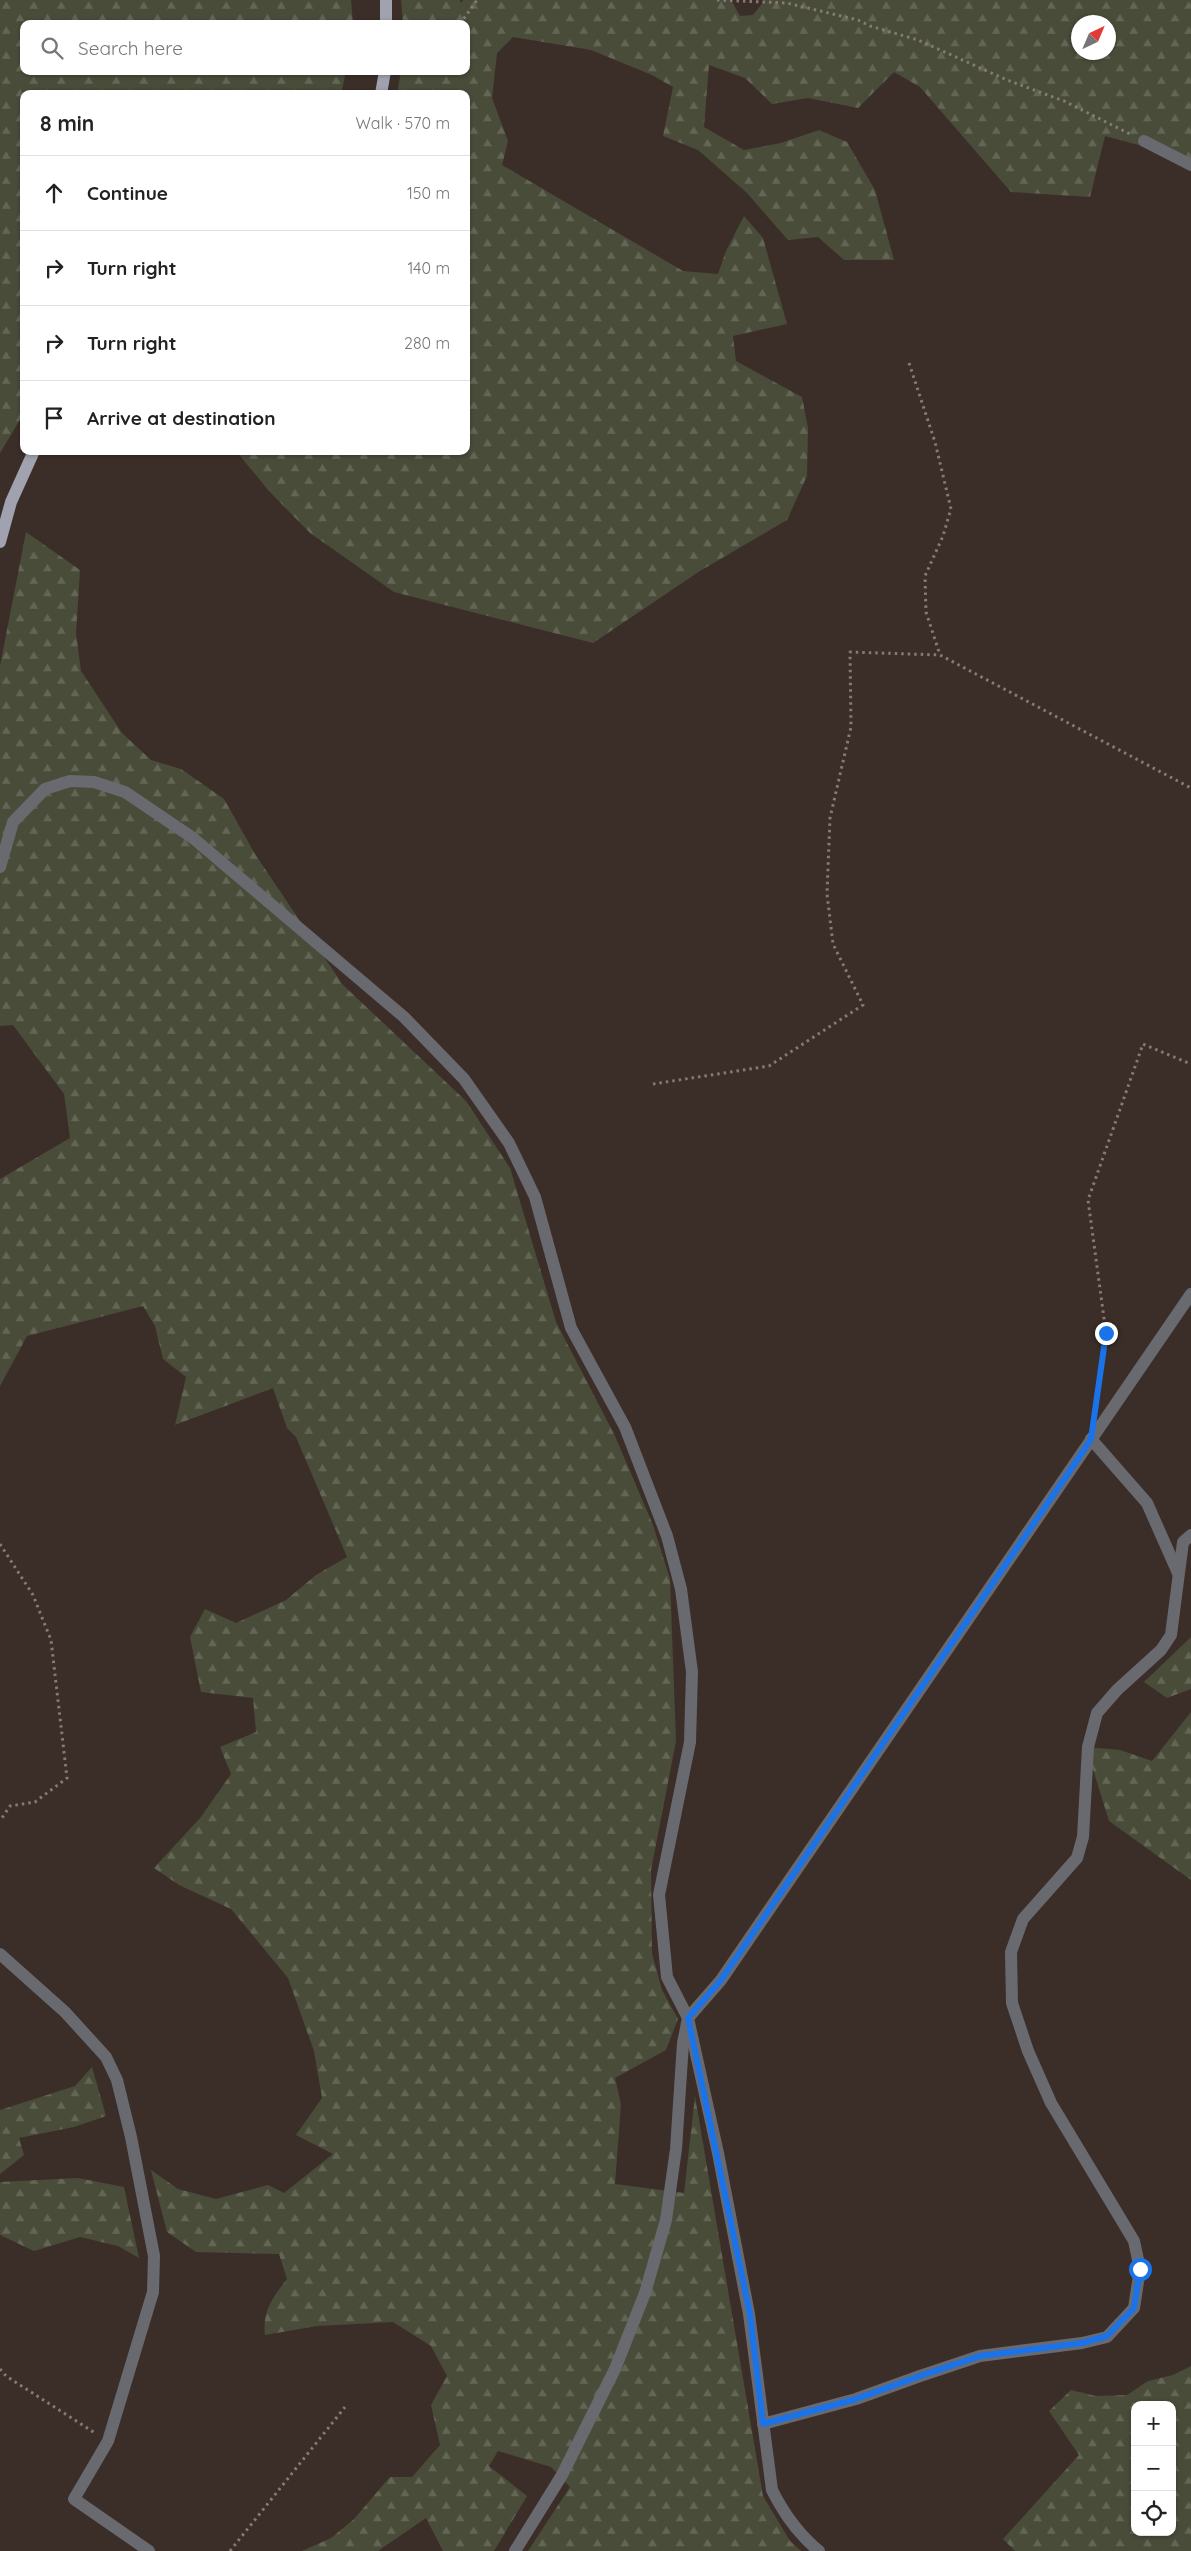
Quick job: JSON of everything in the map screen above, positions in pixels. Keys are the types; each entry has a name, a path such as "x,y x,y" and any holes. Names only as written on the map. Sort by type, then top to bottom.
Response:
{"main road":[{"path":"386,0 386,20"},
{"path":"382,90 384,75"},
{"path":"0,542 11,502 32,455"}],"street":[{"path":"1144,141 1191,165"},
{"path":"0,867 14,822 45,790 70,781 94,782 125,792 193,838 404,1017 464,1080 509,1143 534,1197 571,1328 625,1427 667,1536 681,1589 692,1672 690,1742 659,1895 667,1977 688,2018 750,2314 772,2490 783,2514 806,2540 819,2551"},
{"path":"515,2551 562,2475 615,2369 645,2293 666,2220 676,2149 683,2043 688,2018 721,1980 1191,1294"},
{"path":"1091,1439 1147,1503 1179,1575"},
{"path":"763,2424 856,2399 980,2356 1082,2343 1107,2336 1134,2308 1140,2269 1134,2241 1051,2103 1028,2051 1012,2003 1011,1952 1023,1919 1077,1858 1083,1836 1088,1747 1097,1713 1117,1690 1161,1650 1171,1635 1183,1542 1191,1535"},
{"path":"0,1954 65,2012 106,2057 117,2080 131,2137 154,2256 154,2292 108,2441 74,2499 149,2551"}],"path":[{"path":"463,20 477,0"},
{"path":"718,0 787,3 858,20 870,26 918,40 1007,80 1064,101 1144,141"},
{"path":"909,363 935,442 951,509 943,536 925,576 926,612 940,655"},
{"path":"653,1084 770,1066 863,1005 833,944 828,894 830,818 850,727 850,652 940,655 1191,788"},
{"path":"1095,1410 1106,1333 1088,1200 1143,1044 1191,1064"},
{"path":"0,1544 32,1595 51,1640 67,1778 34,1802 10,1806 0,1821"},
{"path":"0,2369 6,2376 108,2441"},
{"path":"230,2551 346,2408"}],"green space":[{"path":"0,0 351,0 353,20 20,20 20,75 345,75 342,90 20,90 20,420 0,453"},
{"path":"401,0 460,0 461,3 463,0 731,0 740,16 753,15 765,0 1191,0 1191,159 1105,136 1090,197 1011,192 920,87 894,72 858,108 808,98 772,104 745,78 709,65 704,127 744,150 781,143 819,130 847,142 875,190 894,260 844,260 818,237 788,240 747,193 698,150 663,136 673,87 652,75 591,50 513,37 497,53 492,98 508,141 502,165 683,271 718,274 726,251 744,216 763,238 787,324 733,336 736,361 802,397 808,428 807,476 787,520 700,571 593,643 394,592 310,533 269,491 239,455 470,455 470,90 398,90 400,75 470,75 470,20 403,20"},
{"path":"26,532 80,570 76,633 81,671 122,733 151,760 181,769 224,799 255,854 343,985 466,1101 510,1168 556,1322 615,1436 653,1525 670,1579 676,1741 651,1870 652,1953 662,1990 678,2019 666,2050 615,2078 621,2104 615,2184 684,2193 695,2096 763,2496 790,2541 801,2551 528,2551 570,2487 551,2467 498,2451 489,2466 527,2496 494,2551 443,2551 426,2518 378,2551 302,2551 331,2538 354,2519 390,2477 412,2477 440,2445 431,2405 447,2376 431,2346 393,2322 317,2326 265,2335 267,2311 273,2298 287,2279 279,2254 196,2252 167,2232 151,2170 178,2189 216,2199 268,2185 284,2193 333,2154 296,2135 322,2098 314,2051 288,1978 231,1909 179,1885 154,1868 201,1817 231,1774 220,1747 256,1732 253,1698 201,1692 190,1637 205,1609 236,1623 286,1600 316,1575 347,1557 296,1437 287,1428 273,1388 175,1425 186,1377 163,1359 155,1326 143,1306 27,1336 0,1386 0,1179 70,1138 64,1094 13,1025 0,1026 0,666"},
{"path":"1191,1637 1191,1689 1167,1698 1144,1682"},
{"path":"1191,1712 1191,1880 1109,1821 1086,1747 1120,1750 1152,1761"},
{"path":"92,2067 106,2116 74,2127 19,2138 24,2155 0,2174 0,2110 75,2086"},
{"path":"78,2178 124,2187 139,2258 118,2246 80,2237 34,2251 0,2235 0,2182"},
{"path":"1191,2366 1191,2551 1015,2551 1003,2539 1079,2455 1049,2411 1071,2390 1096,2396 1127,2395 1148,2381 1173,2375"}],"route":[{"path":"1106,1333 1091,1439 721,1980 688,2018 718,2153 750,2314 763,2424 856,2399 980,2356 1082,2343 1107,2336 1134,2308 1140,2269"}]}
